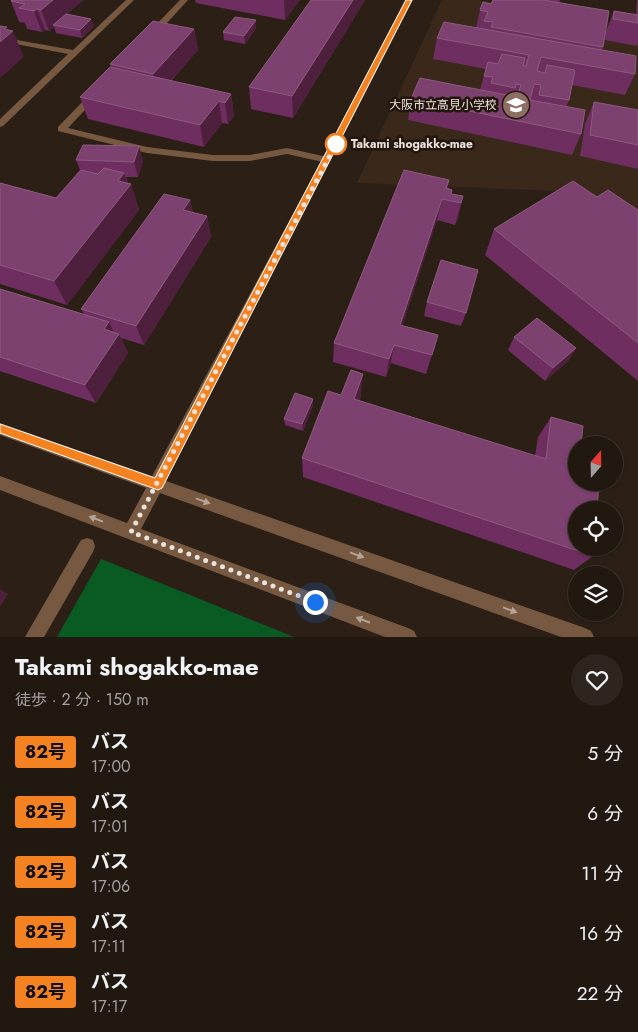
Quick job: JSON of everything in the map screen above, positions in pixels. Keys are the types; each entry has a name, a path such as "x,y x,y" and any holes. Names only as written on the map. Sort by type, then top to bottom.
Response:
{"street":[{"path":"0,124 130,0"},
{"path":"143,43 184,0"},
{"path":"131,532 158,484 409,0"},
{"path":"0,39 76,53"},
{"path":"102,86 61,129 147,150 213,158 250,158 287,151 327,160"},
{"path":"0,429 585,637"},
{"path":"0,483 408,637"},
{"path":"34,637 87,546"}],"shaded area":[{"name":"大阪市立高見小学校","path":"442,0 478,0 638,28 638,220 587,192 357,183"}],"green space":[{"path":"101,559 294,637 57,637"}],"building":[{"path":"53,0 41,10 37,9 34,11 19,8 25,4 11,1"},
{"path":"311,0 353,0 292,96 249,87"},
{"path":"493,0 543,0 609,11 603,47 491,27 493,22 484,21 488,12 480,10 483,2 491,4"},
{"path":"614,11 638,15 638,23 613,19"},
{"path":"66,14 91,19 80,30 53,25"},
{"path":"235,17 256,20 244,36 223,32"},
{"path":"153,21 194,29 153,74 110,64"},
{"path":"444,22 636,56 635,74 541,57 537,71 545,73 547,65 575,70 569,100 539,95 541,85 534,84 530,100 585,110 581,134 411,99 420,78 517,97 521,85 516,84 515,88 491,83 493,77 484,76 488,62 498,64 502,54 525,58 523,66 526,66 529,55 437,38"},
{"path":"0,26 7,27 4,29 13,31 0,42"},
{"path":"110,67 231,94 225,103 219,101 200,125 80,97"},
{"path":"594,102 638,110 638,145 590,135"},
{"path":"83,145 139,146 134,162 76,160"},
{"path":"104,168 124,173 118,181 131,184 54,281 0,265 0,183 56,198 81,170 98,174"},
{"path":"404,170 449,180 446,188 452,190 451,194 463,196 461,203 442,199 400,325 438,335 432,355 394,345 389,359 334,343"},
{"path":"573,181 597,197 608,190 638,210 638,343 494,229"},
{"path":"164,194 190,200 183,210 207,216 136,326 81,309"},
{"path":"441,260 478,270 466,313 427,302"},
{"path":"0,289 109,322 104,329 119,334 85,385 0,357"},
{"path":"537,318 576,348 553,368 514,337"},
{"path":"351,370 363,374 354,399 546,459 551,417 583,426 582,436 568,436 568,491 598,491 598,501 568,501 568,548 302,458 328,391 341,395"},
{"path":"295,393 313,399 302,424 284,419"}],"bus line":[{"name":"82号","path":"0,429 158,484 409,0"}],"place":[{"name":"大阪市立高見小学校","path":"516,105"},
{"name":"Takami shogakko-mae","path":"336,144"}],"route":[{"path":"315,602 131,532 336,144"}]}
